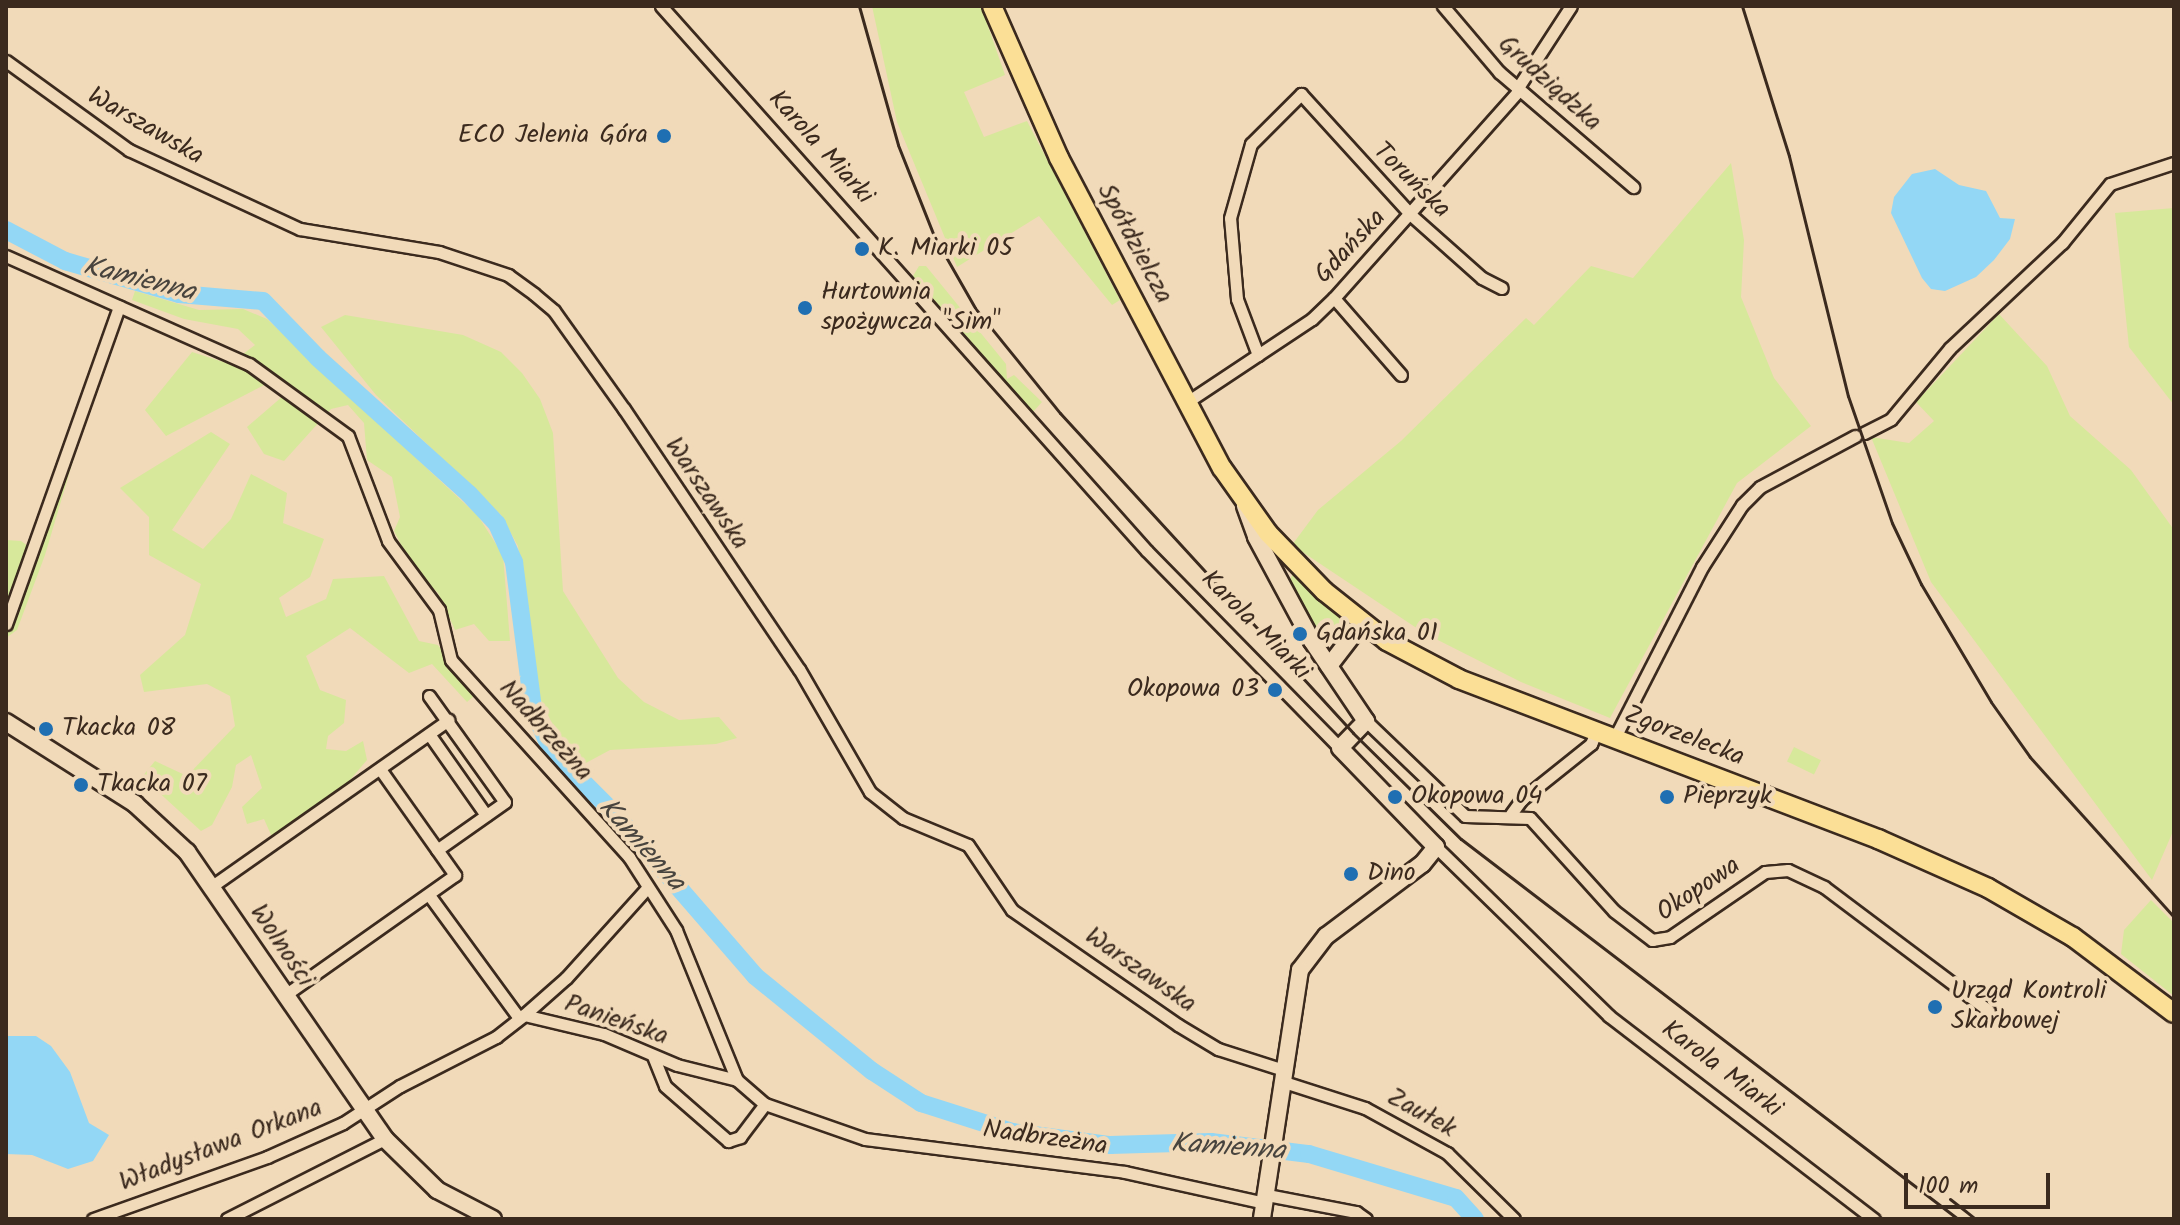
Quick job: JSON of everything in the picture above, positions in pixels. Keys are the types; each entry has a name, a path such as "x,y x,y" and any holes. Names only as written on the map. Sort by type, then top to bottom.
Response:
{"main road":[{"name":"Spółdzielcza","path":"992,6 1059,158 1187,402 1244,500"},
{"name":"Zgorzelecka","path":"1244,500 1321,589 1362,623 1459,679 1952,870 2073,937 2174,1013"}],"street":[{"name":"Karola Miarki","path":"661,6 1147,551 1436,847 1609,1016 1874,1219"},
{"name":"Grudziądzka","path":"1443,6 1518,90 1633,187"},
{"name":"Gdańska","path":"1187,402 1258,355 1334,298 1411,215 1518,90 1571,6"},
{"name":"Warszawska","path":"6,61 129,150 300,229 439,252 494,269 534,294 554,311 624,409 799,669 870,792 903,818 968,845 1012,910 1178,1025 1283,1083"},
{"name":"Toruńska","path":"1258,355 1237,299 1230,218 1251,144 1301,94 1411,215 1482,278 1502,288"},
{"path":"1244,500 1256,537 1329,666 1366,721 1465,816 1511,814 1521,800 1605,735 1702,567 1742,505 1765,483 1891,419 1950,348 2062,243 2110,184 2174,163"},
{"name":"Nadbrzeżna","path":"6,256 249,364 348,436 388,541 439,610 451,660 623,849 676,930 737,1080 765,1104 865,1139 1125,1172 1266,1201 1356,1212 1366,1219"},
{"path":"1334,298 1401,375"},
{"path":"6,624 119,306"},
{"path":"1329,666 1362,623"},
{"path":"429,696 505,802 437,850"},
{"path":"212,886 448,720"},
{"path":"1340,748 1366,721"},
{"name":"Wolności","path":"6,722 135,804 187,852 385,1139 437,1190 493,1219"},
{"path":"429,734 486,815"},
{"path":"285,995 455,875 380,769"},
{"name":"Okopowa","path":"1511,814 1530,818 1614,911 1652,940 1670,937 1765,872 1788,870 1824,887 1989,1011"},
{"path":"1266,1201 1296,985 1311,952 1422,864 1436,847"},
{"path":"364,1110 400,1086 496,1037 522,1017 566,978 647,888"},
{"path":"429,895 522,1017"},
{"name":"Panieńska","path":"522,1017 604,1034 653,1056 737,1080"},
{"path":"653,1056 665,1086 728,1141 740,1137 765,1104"},
{"name":"Zaułek","path":"1283,1083 1365,1108 1447,1153 1514,1219"},
{"name":"Władysława Orkana","path":"93,1219 267,1157 364,1110"},
{"path":"227,1219 385,1139"}],"green space":[{"path":"872,6 981,6 1005,75 964,92 984,137 1027,121 1120,300 1112,305 1039,216 957,267 897,122"},
{"path":"1731,163 1744,240 1741,297 1774,378 1811,426 1737,483 1610,718 1521,682 1424,633 1292,545 1318,510 1401,441 1526,318 1534,325 1591,266 1633,278"},
{"path":"2174,208 2174,405 2129,347 2115,213"},
{"path":"919,266 926,266 1006,364 1007,379 1014,375 1042,402 1033,412 913,276"},
{"path":"135,291 199,310 243,309 267,319 478,516 503,555 510,641 489,641 474,624 455,630 438,593 413,568 394,531 400,517 392,477 367,460 364,423 348,405 331,409 284,461 264,454 247,427 283,396 270,382 166,436 145,410 192,352 230,364 255,345 238,329 184,319 132,300"},
{"path":"1999,314 2047,366 2070,416 2131,470 2174,530 2174,829 2152,880 1931,582 1871,437 1909,443 1934,421 1916,402"},
{"path":"345,315 463,335 501,352 522,373 540,399 553,433 563,591 618,678 644,702 679,720 719,717 737,738 716,744 610,750 584,764 557,734 540,698 518,546 501,515 376,395 321,327"},
{"path":"92,397 45,555 17,630 6,638 6,540 21,541 36,552"},
{"path":"211,432 230,444 172,530 203,549 231,519 251,474 287,493 283,523 324,539 310,577 279,598 286,617 326,599 333,579 384,576 419,641 438,645 474,696 467,702 432,664 409,673 350,628 306,656 320,690 346,700 344,723 328,736 326,749 346,751 363,741 367,760 344,787 272,837 264,819 247,824 242,807 262,788 251,755 236,765 232,787 212,825 201,831 142,777 155,761 187,776 235,726 230,696 207,684 144,692 140,675 185,635 201,584 149,555 149,517 120,488"},
{"path":"1293,574 1342,618 1345,627 1340,638 1321,637 1290,579"},
{"path":"1794,747 1821,760 1814,775 1787,761"},
{"path":"2151,900 2174,923 2174,996 2121,954 2124,930"}],"water":[{"path":"1935,169 1959,185 1986,191 2000,218 2015,219 2010,239 1994,260 1976,277 1945,291 1931,289 1922,278 1891,213 1894,197 1912,174"},
{"path":"6,1036 36,1036 51,1046 70,1072 89,1123 109,1135 93,1161 68,1169 32,1155 6,1154"}],"waterway":[{"name":"Kamienna","path":"6,230 65,261 179,294 263,301 318,358 469,494 497,524 514,562 533,709 551,750 614,813 755,976 872,1071 921,1103 1012,1132 1110,1145 1211,1142 1309,1154 1456,1198 1475,1219"}],"railway":[{"path":"859,6 898,145 934,236 975,308 1060,413 1353,733 1461,839 1958,1219"},
{"path":"1742,6 1789,156 1848,396 1892,523 1921,584 1991,702 2030,757 2174,917"},
{"path":"1950,1199 1976,1219"}],"place":[{"name":"ECO Jelenia Góra","path":"664,136"},
{"name":"K. Miarki 05","path":"862,249"},
{"name":"Hurtownia spożywcza \"Sim\"","path":"805,308"},
{"name":"Gdańska 01","path":"1300,634"},
{"name":"Okopowa 03","path":"1275,690"},
{"name":"Tkacka 08","path":"46,729"},
{"name":"Tkacka 07","path":"81,785"},
{"name":"Okopowa 04","path":"1395,797"},
{"name":"Pieprzyk","path":"1667,797"},
{"name":"Dino","path":"1351,874"},
{"name":"Urząd Kontroli Skarbowej","path":"1935,1007"}]}
